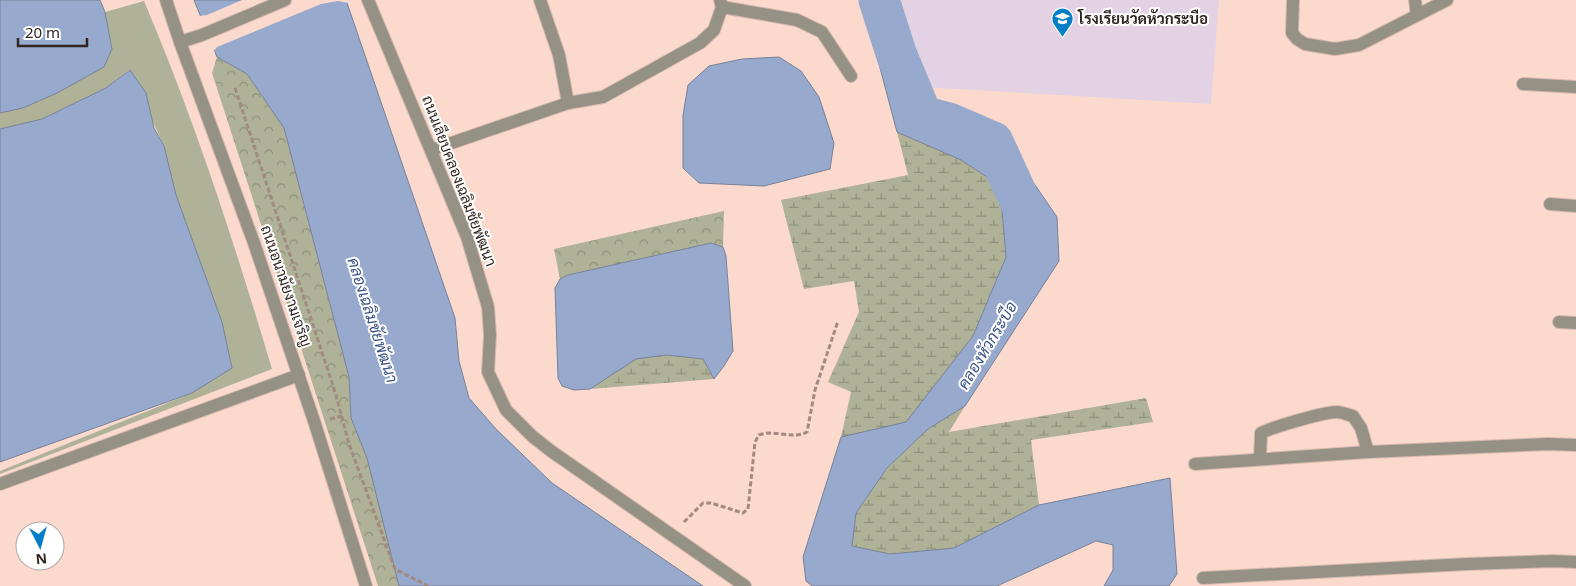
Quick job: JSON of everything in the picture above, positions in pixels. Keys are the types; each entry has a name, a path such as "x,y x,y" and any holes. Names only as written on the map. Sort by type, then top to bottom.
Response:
{"street":[{"name":"ถนนอนามัยงามเจริญ","path":"166,0 251,233 299,374 366,586"},
{"path":"180,42 202,35 285,0"},
{"name":"ถนนเลียบคลองเฉลิมชัยพัฒนา","path":"368,0 466,237 488,306 490,335 488,372 506,410 538,441 745,586"},
{"path":"540,0 559,56 568,104"},
{"path":"1293,0 1292,33 1305,44 1320,48 1359,46 1447,0"},
{"path":"1415,0 1417,14"},
{"path":"430,150 568,104 603,97 700,43 714,30 721,3 797,20 822,32 851,76"},
{"path":"1523,84 1576,87"},
{"path":"1550,204 1576,206"},
{"path":"1559,322 1576,323"},
{"path":"0,484 299,374"},
{"path":"1260,459 1262,433 1304,419 1337,412 1353,416 1362,428 1368,452"},
{"path":"1195,464 1368,452 1576,444"},
{"path":"1203,578 1468,564 1576,562"}],"path":[{"path":"235,88 336,395 349,444 395,569 428,586"},
{"path":"672,535 703,503 712,503 743,513 748,509 755,442 759,435 767,431 801,436 807,432 814,390 838,321"}],"shaded area":[{"name":"โรงเรียนวัดหัวกระบือ","path":"896,0 1219,0 1211,104 923,87"}],"green space":[{"path":"144,1 197,137 244,276 272,369 0,474 0,471 192,393 232,368 222,322 176,195 164,146 129,70 106,88 42,119 0,129 0,113 23,108 57,93 104,67 112,49 105,12"},
{"path":"217,57 247,74 284,128 349,377 351,418 367,458 399,586 378,586 212,73"},
{"path":"897,132 961,160 990,179 1002,210 1006,257 973,336 906,423 841,437 851,392 828,382 859,312 854,281 804,289 781,200 908,175"},
{"path":"724,211 723,247 711,243 568,275 560,279 554,249"},
{"path":"667,355 703,359 714,379 590,389 635,359"},
{"path":"1146,398 1153,422 1031,440 1039,505 954,548 890,554 852,546 856,513 887,468 928,429 965,406 949,432"}],"water":[{"path":"0,0 100,0 105,12 112,49 104,67 57,93 23,108 0,113"},
{"name":"คลองเฉลิมชัยพัฒนา","path":"194,0 346,0 455,318 459,361 469,398 496,429 552,483 703,586 399,586 367,458 351,418 349,377 284,128 247,74 217,57"},
{"path":"862,0 896,0 927,107 1020,163 1057,217 1059,261 965,406 928,429 887,468 856,513 852,546 890,554 954,548 1039,505 1170,478 1177,574 1169,586 1104,586 1113,570 1113,545 1096,541 997,586 812,586 806,581 803,557 841,437 906,422 973,336 1006,257 1002,210 990,179 961,160 897,132"},
{"path":"779,57 801,71 819,97 834,143 830,169 764,186 699,183 683,168 683,115 688,85 709,66 742,59"},
{"path":"130,70 146,93 154,128 164,146 176,195 222,322 232,368 192,393 0,462 0,129 42,119 106,88"},
{"path":"711,243 723,247 726,256 733,351 714,379 703,359 667,355 636,359 590,389 574,390 562,386 558,378 555,288 560,279 568,275"}],"pier":[{"path":"242,0 348,0 349,3 338,1 321,4 217,47 213,52 198,16 207,15"}],"waterway":[{"name":"คลองหัวกระบือ","path":"879,0 897,56 922,116 949,123 993,142 1019,199"}],"place":[{"name":"โรงเรียนวัดหัวกระบือ","path":"1062,38"}]}
